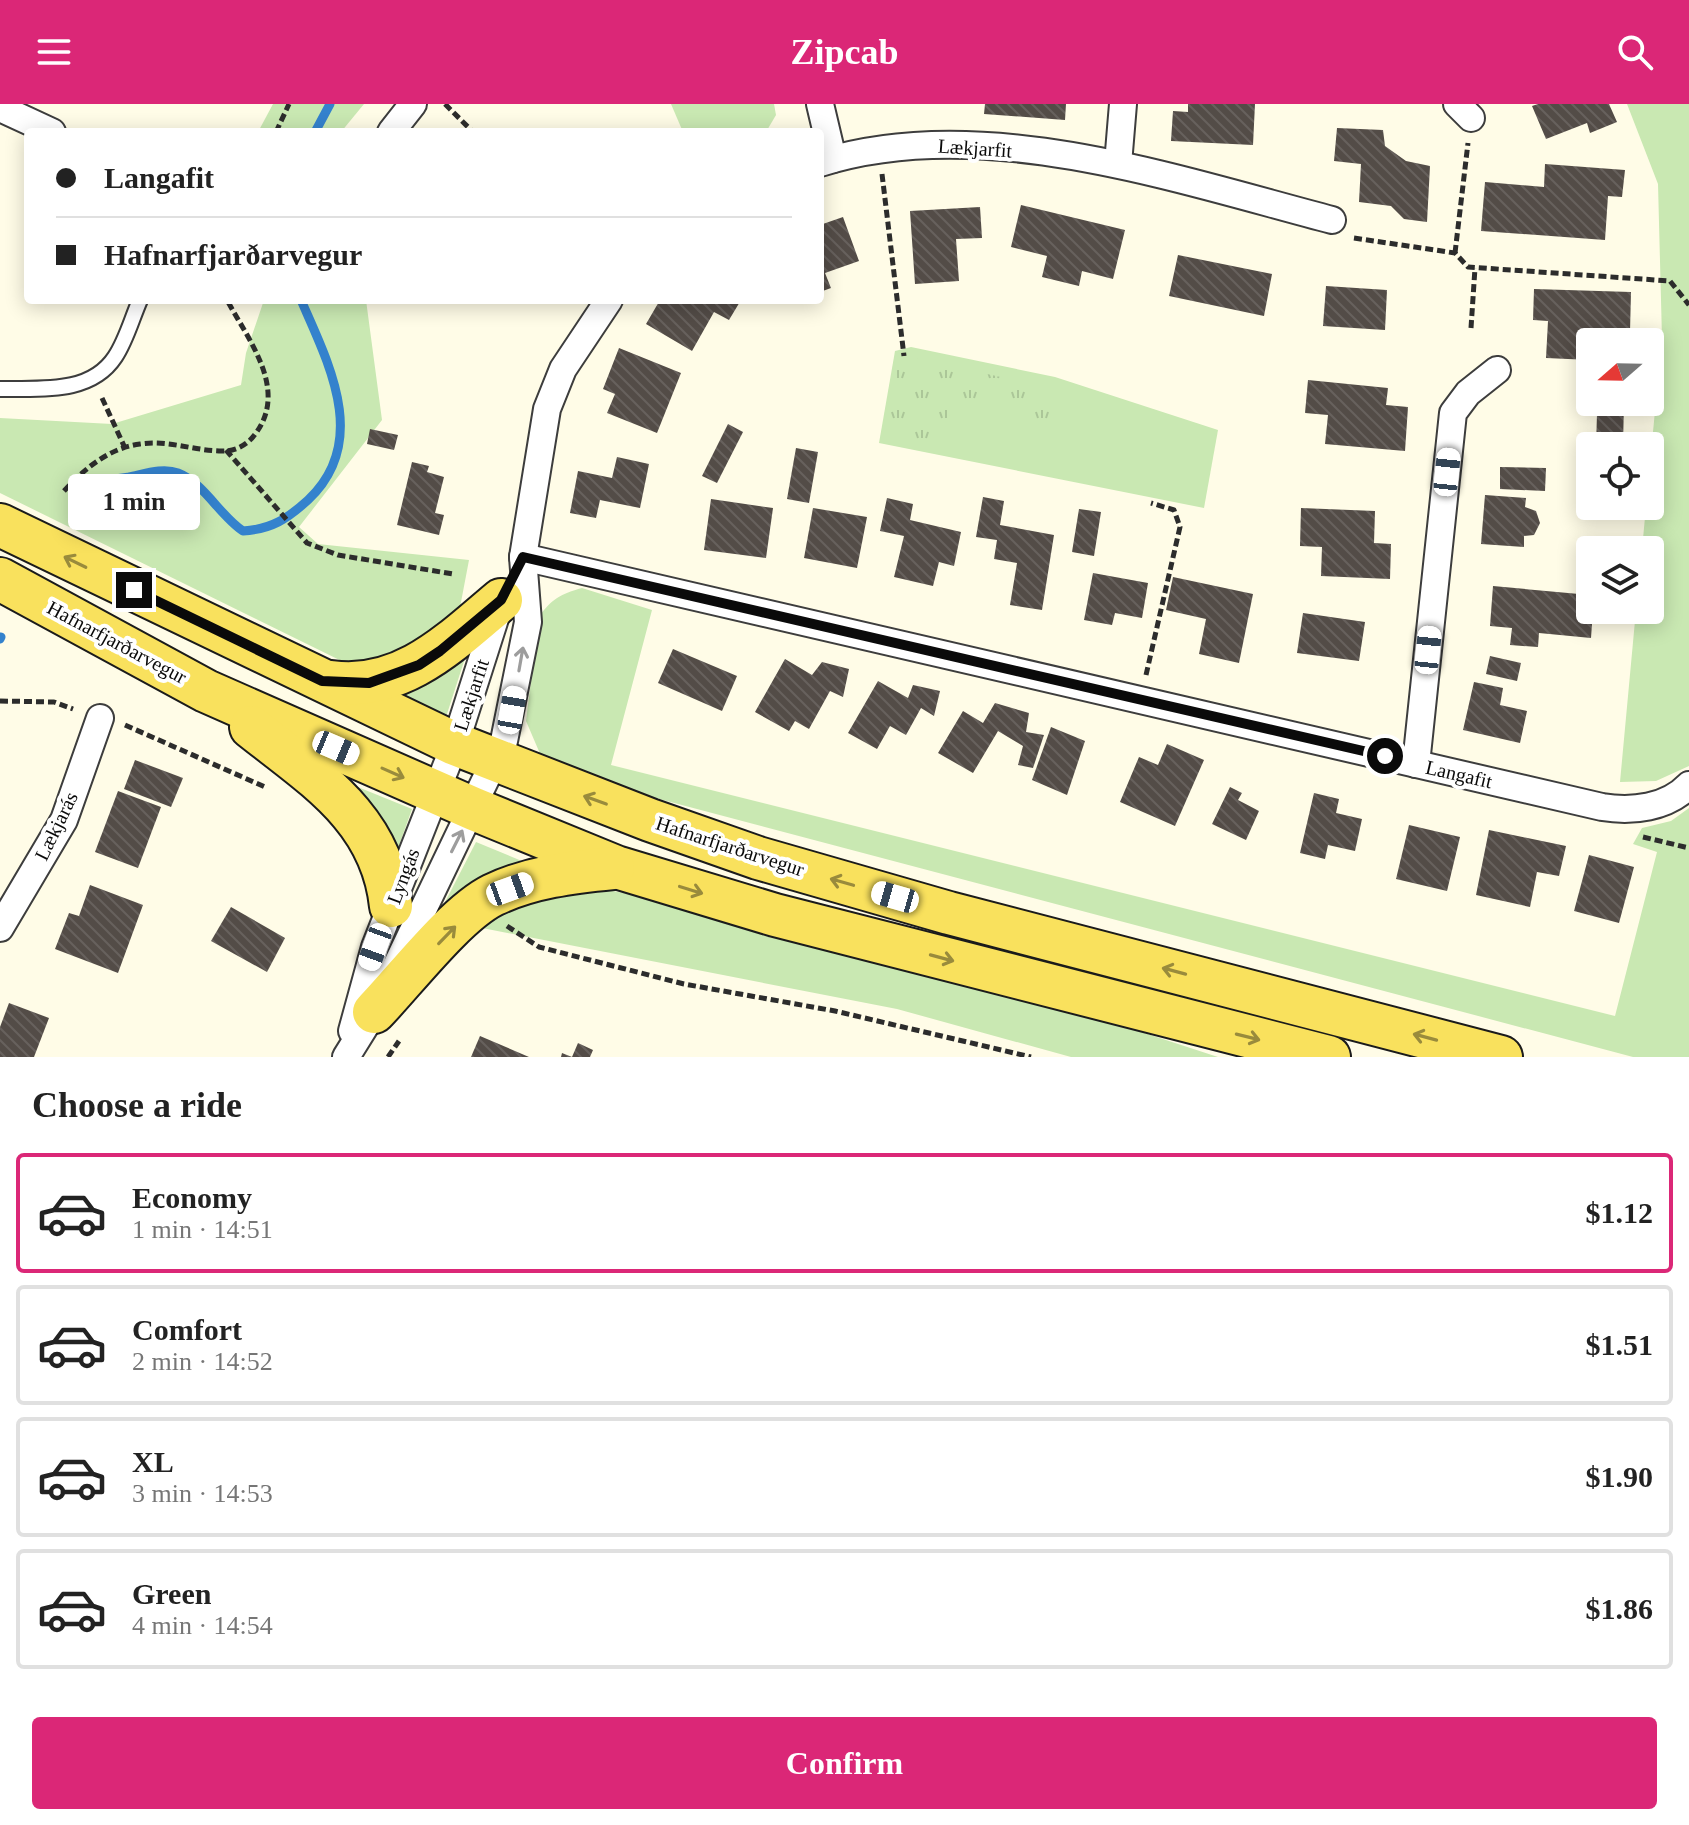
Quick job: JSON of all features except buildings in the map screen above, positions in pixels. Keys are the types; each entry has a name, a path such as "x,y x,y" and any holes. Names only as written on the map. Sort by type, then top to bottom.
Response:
{"main road":[{"name":"Hafnarfjarðarvegur","path":"0,525 455,744 758,858 949,913 1501,1057"},
{"name":"Hafnarfjarðarvegur","path":"0,579 206,691 455,801 616,867 775,915 1329,1057"},
{"path":"322,681 369,683 419,665 501,600"},
{"path":"206,691 341,800 365,829 381,857 391,906"},
{"path":"374,1012 472,909 492,896 564,872 616,867"}],"street":[{"path":"394,128 413,104"},
{"name":"Lækjarfit","path":"820,104 823,128"},
{"path":"1118,164 1123,104"},
{"path":"0,108 43,128"},
{"name":"Lækjarfit","path":"826,161 878,149 978,145 1118,164 1332,220"},
{"name":"Lækjarfit","path":"497,762 512,710 528,622 523,557 547,409 563,369 606,304"},
{"path":"1416,764 1453,413 1468,393 1497,370"},
{"name":"Lækjarfit","path":"455,744 501,600 523,557"},
{"name":"Langafit","path":"523,557 1619,810 1655,805 1689,785"},
{"name":"Lækjarás","path":"0,928 64,820 100,718"},
{"name":"Lyngás","path":"346,1057 374,1012 455,801 455,744"},
{"name":"Lyngás","path":"346,1057 363,980 391,906 455,801 497,762"}],"lane":[{"path":"0,389 69,387 97,375 114,358 138,304"}],"path":[{"path":"278,128 289,104"},
{"path":"445,104 469,128"},
{"path":"1455,253 1464,111"},
{"path":"878,149 904,356"},
{"path":"1332,220 1351,238 1455,253 1468,267 1670,281 1689,305"},
{"path":"1471,328 1475,268"},
{"path":"64,491 80,473 125,448 167,442 226,450 241,448 252,438 266,419 269,386 229,304"},
{"path":"100,394 125,448"},
{"path":"226,450 307,543 338,555 453,574"},
{"path":"1140,699 1180,527 1174,510 1151,503"},
{"path":"0,701 54,702 142,730 267,788"},
{"path":"502,916 505,925 539,947 684,984 835,1011 1031,1057"}],"green space":[{"path":"273,104 364,104 344,128 260,128"},
{"path":"671,104 774,104 776,115 768,128 681,128"},
{"path":"1627,104 1689,104 1689,766 1656,781 1620,782 1635,624 1664,624 1664,536 1643,536 1645,520 1664,520 1664,432 1653,432 1655,416 1664,416 1658,184"},
{"path":"263,304 367,304 382,420 299,527 318,544 469,560 454,639 368,674 0,493 0,418 112,424 241,385 246,353"},
{"path":"911,347 1055,377 1218,430 1204,508 879,443 895,351"},
{"path":"900,355 1056,389 1046,438 1014,412 980,400 952,406 940,446 886,429"},
{"path":"582,588 652,610 611,765 1615,1016 1657,852 1633,844 1642,828 1671,821 1689,808 1689,1057 1633,1057 629,791 541,756 526,721 539,617 557,598"},
{"path":"468,649 446,717 392,694"},
{"path":"348,783 412,809 396,854"},
{"path":"476,842 529,864 450,911 443,906"},
{"path":"589,887 630,894 1083,1013 1218,1057 1071,1057 897,1009 472,926 485,915"}],"waterway":[{"path":"317,128 330,104"},
{"path":"81,500 90,489 107,481 172,471 196,484 243,531 278,522 308,500 327,477 337,453 340,428 332,376 303,304"}],"route":[{"path":"134,590 322,681 348,685 391,677 419,665 440,651 501,600 523,557 1385,756"}]}
